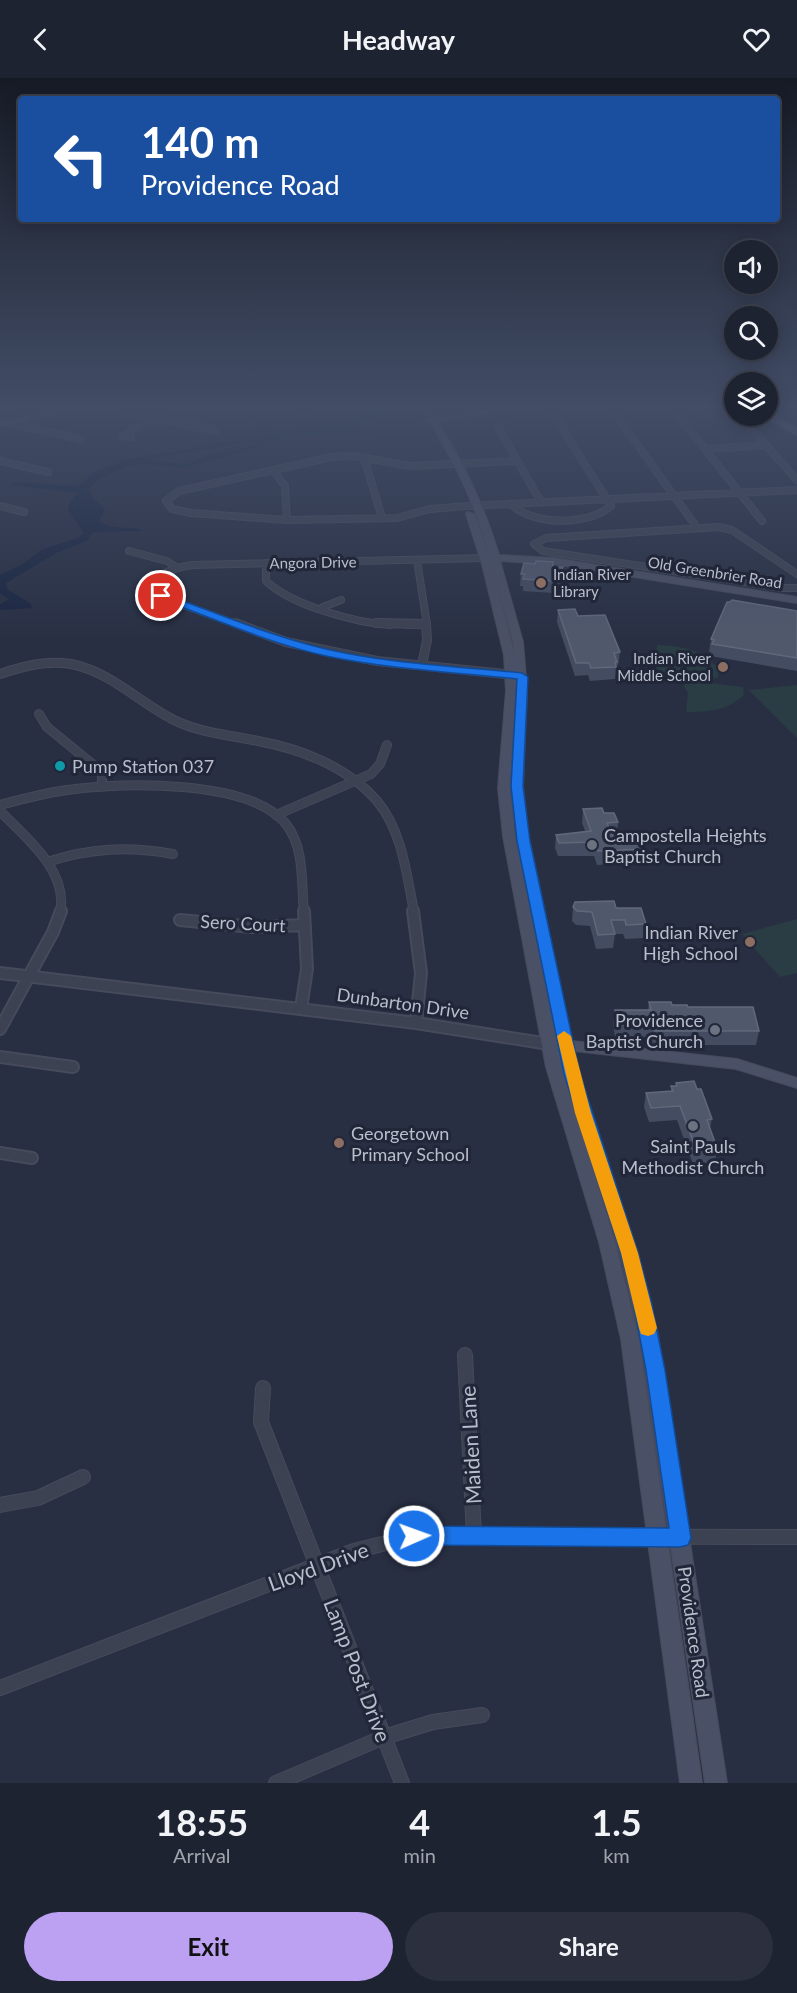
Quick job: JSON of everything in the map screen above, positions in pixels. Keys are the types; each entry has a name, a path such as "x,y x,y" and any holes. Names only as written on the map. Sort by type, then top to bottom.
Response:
{"main road":[{"name":"Providence Road","path":"462,485 491,558 507,643 516,675 519,809 566,1045 583,1113 620,1223 642,1301 655,1370 716,1783"},
{"name":"Old Greenbrier Road","path":"491,558 533,558 711,581 797,600"},
{"name":"Providence Road","path":"516,675 504,773 506,816 549,1044 563,1104 607,1242 623,1305 635,1374 691,1783"},
{"name":"Dunbarton Drive","path":"549,1044 736,1064 797,1083"}],"street":[{"path":"208,485 179,491 167,499 167,505 184,512 287,520 397,518 430,509 472,506 797,490"},
{"path":"284,485 288,500 287,520"},
{"path":"372,485 382,518"},
{"path":"531,485 541,502"},
{"path":"511,504 514,510 529,517 558,518 602,514 611,506 598,485"},
{"path":"667,485 695,525"},
{"path":"733,485 762,520"},
{"path":"0,506 24,512"},
{"path":"797,574 732,530 723,528 546,538 534,544 543,551 711,581 797,588"},
{"path":"129,551 167,561 176,567 159,576 151,584 150,589 168,599 286,642 341,656 516,675"},
{"name":"Angora Drive","path":"176,567 491,558"},
{"path":"417,560 428,644 422,665"},
{"path":"266,563 265,579 271,586 289,596 366,622 426,624"},
{"path":"323,608 341,600"},
{"path":"0,674 41,662 76,664 98,673 174,720 190,727 285,747 310,756 355,781 375,799 386,813 395,832 419,950 421,992 416,1023"},
{"path":"39,714 47,727 102,772 102,787"},
{"path":"276,815 371,774 380,764 387,746"},
{"path":"0,805 68,790 102,787 176,788 223,792 244,799 276,815 285,823 298,845 308,974 301,1008"},
{"path":"0,811 47,862 58,885 62,901 59,916 0,1029"},
{"path":"47,862 70,854 109,847 131,846 173,854"},
{"name":"Sero Court","path":"180,920 252,927 305,925"},
{"name":"Dunbarton Drive","path":"0,973 301,1008 549,1044"},
{"path":"0,1057 74,1067"},
{"path":"0,1153 32,1158"},
{"name":"Maiden Lane","path":"465,1355 474,1536"},
{"name":"Lamp Post Drive","path":"263,1388 261,1422 402,1783"},
{"path":"0,1505 38,1497 82,1477"},
{"name":"Lloyd Drive","path":"0,1688 318,1565 384,1542 414,1536 797,1537"},
{"path":"276,1783 384,1737 433,1722 482,1715"}],"shaded area":[{"path":"657,645 674,646 699,653 713,662 718,669 718,678 667,674 656,669"},
{"path":"695,681 743,687 744,695 724,707 702,712 686,712 688,693 684,687 685,684"},
{"path":"797,685 797,738 749,690"},
{"path":"797,919 797,973 780,977 742,934"}],"water":[{"path":"12,485 93,485 88,490 105,509 99,521 103,524 141,531 93,532 87,541 56,553 6,583 7,589 31,604 32,608 0,610 0,604 9,599 0,594 0,575 23,564 43,549 78,538 84,533 68,510 70,502 78,493"}],"building":[{"path":"536,561 553,562 553,567 563,567 559,577 556,577 555,581 523,579 525,574 521,574 524,563 535,564"},
{"name":"Indian River Middle School","path":"732,600 797,611 797,658 712,644 714,640 711,639 727,602"},
{"path":"575,609 578,616 605,615 620,652 614,653 616,667 591,668 589,663 576,663 558,610"},
{"path":"602,808 604,813 614,813 618,822 607,823 613,837 636,836 641,849 598,851 595,842 559,843 556,835 591,831 583,809"},
{"path":"614,901 616,908 641,908 646,924 626,925 625,920 611,920 615,934 598,935 592,912 577,911 573,907 575,902"},
{"path":"649,1002 671,1002 672,1005 687,1005 688,1007 753,1007 759,1031 655,1031 653,1023 617,1022 615,1010 651,1010"},
{"path":"694,1081 697,1089 701,1089 712,1119 707,1120 717,1148 696,1149 680,1106 651,1108 646,1093 673,1091 671,1086 677,1086 676,1083"}],"slow traffic":[{"path":"564,1036 583,1113 620,1223 648,1328"}],"place":[{"name":"Indian River Library","path":"541,583"},
{"name":"Indian River Middle School","path":"723,667"},
{"name":"Pump Station 037","path":"60,766"},
{"name":"Campostella Heights Baptist Church","path":"592,845"},
{"name":"Indian River High School","path":"750,942"},
{"name":"Providence Baptist Church","path":"715,1030"},
{"name":"Saint Pauls Methodist Church","path":"693,1126"},
{"name":"Georgetown Primary School","path":"339,1143"}],"route":[{"path":"161,596 286,642 327,653 377,661 522,677 517,786 523,841 572,1074 620,1223 642,1301 655,1370 680,1538 414,1536"}]}
